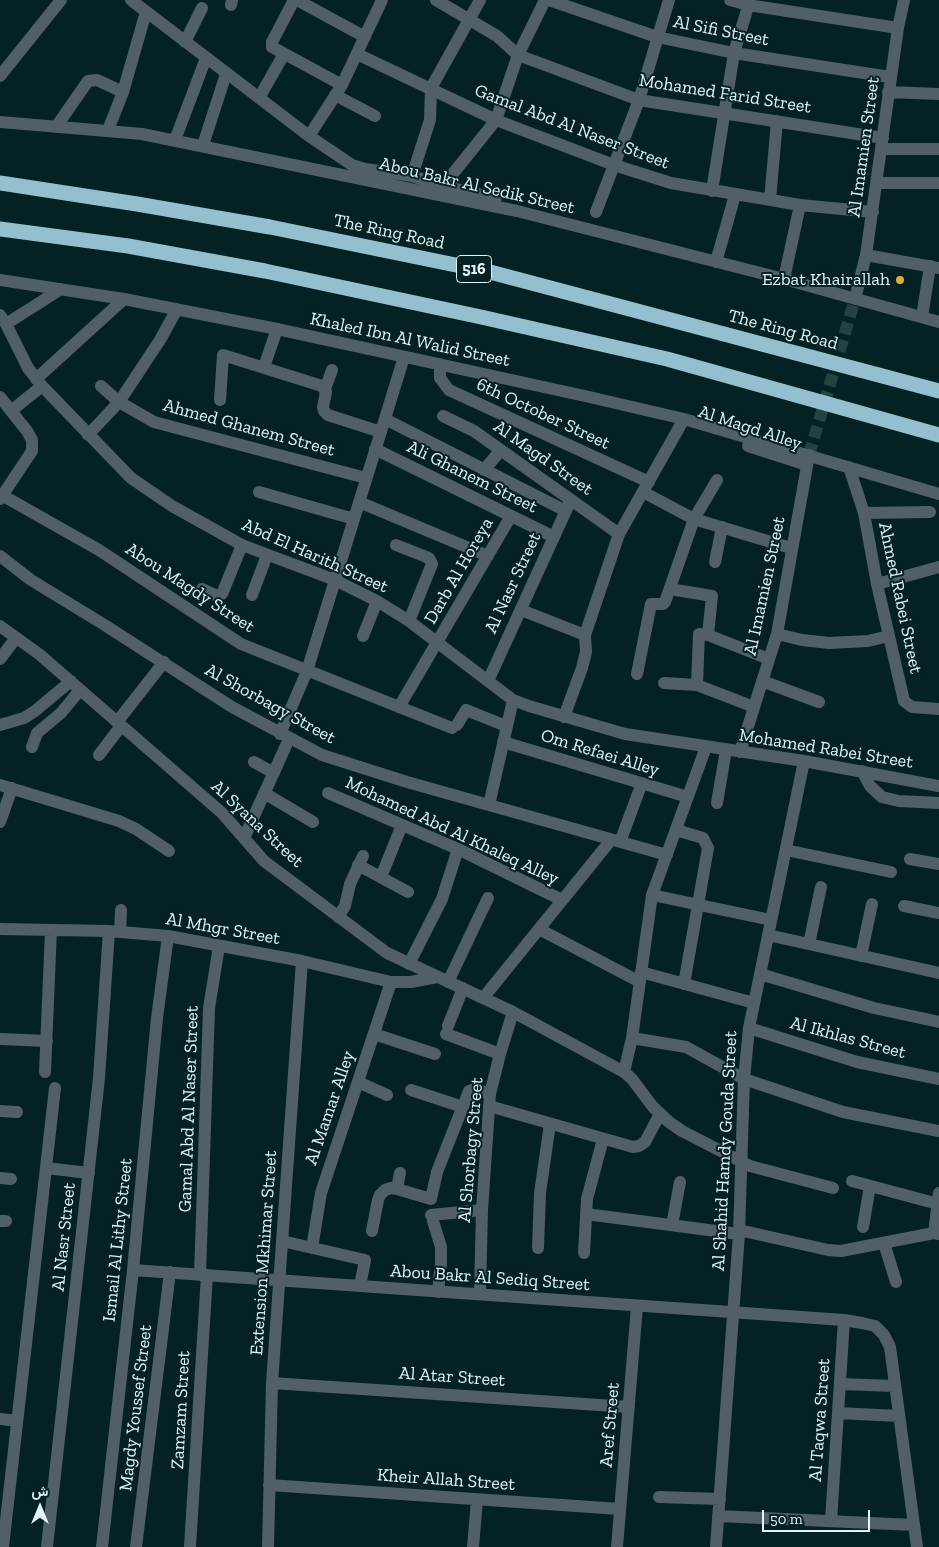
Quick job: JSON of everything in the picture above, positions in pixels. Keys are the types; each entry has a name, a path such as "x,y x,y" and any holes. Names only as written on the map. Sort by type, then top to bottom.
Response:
{"highway":[{"name":"The Ring Road","path":"0,183 137,204 261,226 490,272 939,391"},
{"path":"0,229 128,246 265,271 490,319 667,359 939,434"}],"street":[{"path":"0,76 61,0"},
{"path":"131,0 309,136 352,165 365,169 412,176 444,186 503,200 517,211"},
{"path":"365,38 295,0 271,44 272,47 339,90 375,116"},
{"path":"309,136 339,90 382,0"},
{"path":"412,176 430,120 431,88 480,0"},
{"path":"444,186 496,120 518,55 545,0"},
{"name":"Al Sifi Street","path":"549,0 657,37 734,53 890,77"},
{"name":"Abou Bakr Al Sedik Street","path":"596,212 639,100 668,0"},
{"path":"730,0 898,28"},
{"name":"Al Imamien Street","path":"855,299 866,255 890,77 904,0"},
{"name":"Mohamed Farid Street","path":"443,2 497,36 518,55 639,100 777,121 882,144 939,149"},
{"path":"712,191 734,53 749,3"},
{"path":"185,42 202,8"},
{"path":"108,130 123,92 146,12"},
{"path":"259,98 284,54"},
{"name":"Gamal Abd Al Naser Street","path":"357,54 496,120 614,165 671,183 800,205 873,212"},
{"path":"175,140 206,58"},
{"path":"203,145 226,74"},
{"path":"56,127 88,80 97,80 123,92"},
{"path":"888,92 939,94"},
{"path":"770,200 777,121"},
{"name":"Abou Bakr Al Sedik Street","path":"0,122 142,134 517,211 784,279 939,322"},
{"path":"877,183 939,183"},
{"path":"716,262 735,195"},
{"path":"784,279 800,205"},
{"path":"866,255 934,267 922,317"},
{"name":"Khaled Ibn Al Walid Street","path":"0,280 62,289 277,329 440,364 683,422 808,460 849,467 939,494"},
{"path":"3,320 62,289"},
{"path":"11,412 124,300"},
{"path":"88,435 119,402 160,340 176,310"},
{"name":"Abd El Harith Street","path":"3,320 28,368 39,383 131,478 172,506 242,545 335,580 377,601 409,621 513,700 625,734 706,747"},
{"path":"264,367 277,329"},
{"path":"220,400 223,355 319,385 325,389"},
{"path":"244,838 274,772 404,357"},
{"name":"6th October Street","path":"440,364 440,378 449,390 646,487 694,519 791,548"},
{"path":"332,370 325,389 324,411 381,432"},
{"name":"Ahmed Ghanem Street","path":"101,386 119,402 154,422 366,478"},
{"path":"0,397 32,440 32,451 1,496"},
{"name":"Al Magd Street","path":"444,416 474,431 502,450 568,505 619,534"},
{"path":"385,419 484,470 568,505"},
{"path":"564,717 582,668 586,652 585,635 619,534 683,422"},
{"name":"Ali Ghanem Street","path":"375,449 554,537"},
{"path":"484,470 502,450"},
{"name":"Al Imamien Street","path":"740,752 777,634 808,460"},
{"name":"Ahmed Rabei Street","path":"849,467 864,513 877,584 904,702 912,707 939,708"},
{"path":"637,674 651,604 664,604 694,519 718,480"},
{"path":"259,492 354,519"},
{"name":"Abou Magdy Street","path":"1,496 99,550 241,644 454,727 466,710 506,726"},
{"path":"359,502 488,556"},
{"name":"Al Nasr Street","path":"488,681 568,505"},
{"path":"864,513 930,512"},
{"name":"Darb Al Horeya","path":"399,707 511,516"},
{"path":"715,562 722,527"},
{"path":"202,589 217,596 222,594 242,545"},
{"path":"396,545 429,558 432,564 409,621"},
{"path":"252,595 267,554"},
{"name":"Al Shorbagy Street","path":"0,556 31,580 164,662 232,707 322,755 407,782 667,855"},
{"path":"877,584 939,568"},
{"path":"670,588 712,596 708,635"},
{"path":"363,636 377,601"},
{"path":"521,610 585,635"},
{"name":"Al Syana Street","path":"0,626 38,654 76,686 222,813 264,860 338,917 387,952 409,964 514,1012 624,1072"},
{"path":"697,685 697,636 701,634 769,659"},
{"path":"777,634 802,640 829,642 868,641 889,636"},
{"path":"0,659 16,638"},
{"path":"99,755 164,662"},
{"path":"762,680 819,702"},
{"path":"664,683 697,685 754,707"},
{"path":"0,725 24,718 76,686"},
{"path":"32,747 37,733 61,713 76,686"},
{"path":"489,805 513,700"},
{"name":"Om Refaei Alley","path":"503,742 688,797"},
{"path":"706,747 652,894 632,1038 624,1072 660,1114 682,1131 758,1169 833,1188"},
{"name":"Mohamed Rabei Street","path":"706,747 804,761 939,786"},
{"path":"717,802 726,750"},
{"name":"Al Shahid Hamdy Gouda Street","path":"716,1547 739,1232 744,1079 748,1028 804,761"},
{"path":"254,762 274,772"},
{"path":"862,771 870,786 882,797 899,801 939,803"},
{"path":"484,997 562,900 616,841 642,784"},
{"path":"0,822 6,786 119,821 136,829 169,851"},
{"path":"264,793 313,822"},
{"name":"Mohamed Abd Al Khaleq Alley","path":"328,793 458,849 562,900"},
{"path":"381,877 402,825"},
{"path":"676,830 703,838 708,848 684,984"},
{"path":"409,964 442,900 458,849"},
{"path":"786,850 891,872"},
{"path":"910,859 939,864"},
{"path":"338,917 345,906 350,884 361,860 381,877 408,892"},
{"path":"809,944 821,887"},
{"path":"652,894 771,920"},
{"path":"443,979 488,898"},
{"path":"861,956 872,904"},
{"path":"904,906 939,914"},
{"name":"Al Nasr Street","path":"47,1547 114,931 121,910"},
{"name":"Al Mhgr Street","path":"0,929 114,931 168,936 302,961 391,982 443,979"},
{"path":"539,929 641,977 684,984 754,1003"},
{"path":"45,1072 50,930"},
{"path":"768,935 939,973"},
{"name":"Ismail Al Lithy Street","path":"102,1547 133,1270 157,1018 168,936"},
{"name":"Gamal Abd Al Naser Street","path":"203,1275 210,1008 219,946"},
{"name":"Extension Mkhimar Street","path":"268,1547 272,1383 302,961"},
{"path":"760,974 874,1008 939,1022"},
{"name":"Al Mamar Alley","path":"312,1248 321,1193 391,982"},
{"path":"463,988 447,1030 500,1054"},
{"name":"Al Shorbagy Street","path":"480,1294 482,1210 490,1100 500,1054 514,1012"},
{"name":"Al Ikhlas Street","path":"748,1028 857,1062 939,1079"},
{"path":"374,1034 435,1054"},
{"path":"632,1038 686,1047 744,1079 843,1112 939,1131"},
{"path":"0,1039 47,1041"},
{"path":"358,1082 387,1095"},
{"path":"3,1547 55,1088"},
{"path":"411,1090 462,1107"},
{"path":"372,1231 380,1195 385,1190 390,1188 397,1189 431,1199 437,1172 469,1091 472,1090 490,1100 550,1124 633,1148 645,1142 660,1114"},
{"path":"0,1111 17,1112"},
{"path":"538,1248 540,1193 550,1124"},
{"path":"584,1253 587,1198 603,1139"},
{"path":"46,1168 89,1173"},
{"path":"397,1189 400,1173"},
{"path":"586,1214 739,1232 828,1250 842,1251 936,1234 938,1198 852,1181"},
{"path":"672,1225 680,1182"},
{"path":"862,1227 870,1186"},
{"path":"438,1292 441,1247 432,1218 482,1210"},
{"path":"282,1241 366,1260 360,1286"},
{"path":"884,1243 896,1282"},
{"name":"Abou Bakr Al Sediq Street","path":"133,1270 844,1320 875,1326 884,1335 890,1347 917,1547"},
{"name":"Magdy Youssef Street","path":"136,1547 170,1272"},
{"name":"Zamzam Street","path":"190,1547 203,1275"},
{"name":"Aref Street","path":"617,1547 637,1306"},
{"name":"Al Taqwa Street","path":"831,1521 844,1320"},
{"name":"Al Atar Street","path":"272,1383 628,1407"},
{"path":"840,1384 895,1386"},
{"path":"838,1414 899,1416"},
{"path":"0,1420 17,1421"},
{"name":"Kheir Allah Street","path":"270,1486 620,1509"},
{"path":"659,1497 720,1499"},
{"path":"473,1547 477,1500"},
{"path":"718,1516 914,1525"}],"tunnel":[{"path":"809,455 855,299"}],"place":[{"name":"Ezbat Khairallah","path":"900,280"}]}
